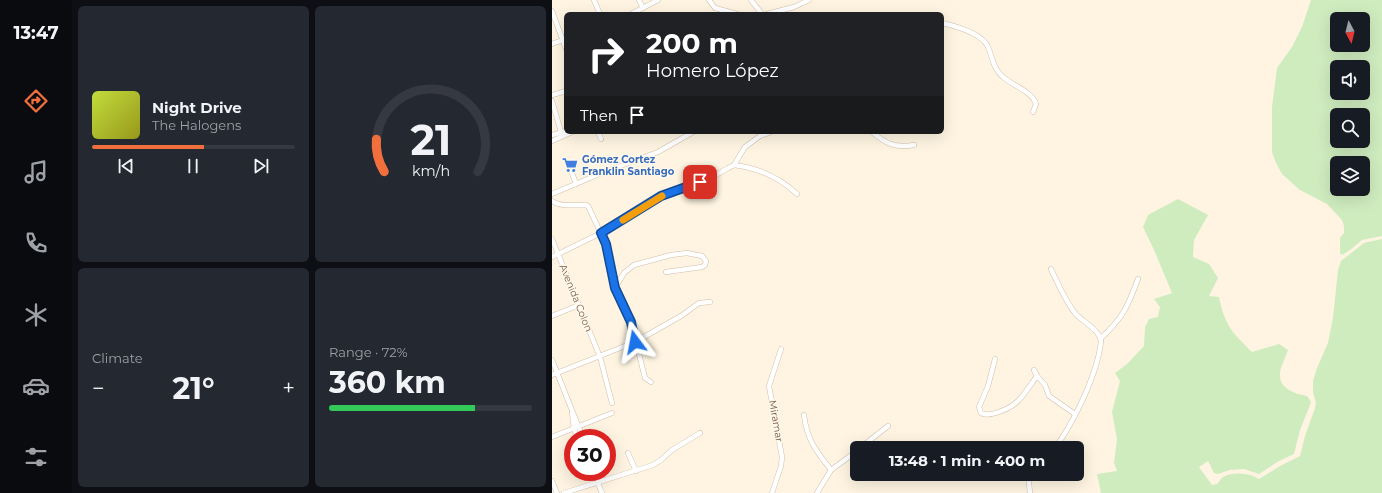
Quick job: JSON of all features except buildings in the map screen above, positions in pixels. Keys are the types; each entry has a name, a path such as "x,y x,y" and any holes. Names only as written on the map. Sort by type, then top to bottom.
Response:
{"street":[{"path":"594,0 599,12"},
{"path":"639,0 643,8"},
{"path":"635,12 658,0"},
{"path":"709,0 715,8 730,12"},
{"path":"751,0 760,12"},
{"path":"775,12 794,7 809,0"},
{"path":"552,11 564,40 552,44"},
{"path":"944,23 959,27 980,38 986,44 996,70 1002,77 1030,94 1035,100 1036,104 1033,112"},
{"path":"552,95 564,92"},
{"path":"552,101 563,132 552,135"},
{"path":"552,141 568,134"},
{"path":"599,134 601,139"},
{"path":"552,194 604,172 658,152 690,134"},
{"path":"552,257 601,233 661,196 711,178 734,165 746,147 760,136 766,134"},
{"path":"874,134 880,139 901,147 914,145"},
{"path":"734,165 762,172 781,181 797,194"},
{"path":"572,173 576,184"},
{"path":"552,201 567,205 586,205 590,210 606,244 615,288 631,322 645,378 651,382"},
{"name":"Avenida Colon","path":"552,239 600,357 612,404"},
{"path":"615,288 624,272 634,265 671,255 687,253 702,256 706,261 705,265 702,267 666,272"},
{"path":"1051,269 1074,312 1098,333 1101,338 1101,348 1092,378 1075,414 1059,441"},
{"path":"1101,338 1120,319 1126,309 1138,279"},
{"path":"554,374 635,342 681,316 698,303 710,302"},
{"path":"552,316 579,305"},
{"name":"Miramar","path":"772,493 781,466 782,457 770,386 781,348"},
{"path":"995,359 988,386 979,407 979,410 984,415 992,414 1018,401 1037,376"},
{"path":"552,360 554,374 572,408 577,428"},
{"path":"1034,370 1051,397 1075,414"},
{"path":"552,437 612,413"},
{"path":"804,415 805,426 809,438 830,470"},
{"path":"869,441 888,426"},
{"path":"564,493 657,463 672,450 700,433"},
{"path":"628,453 636,471"},
{"path":"817,493 830,470 850,456"},
{"path":"552,480 557,493"},
{"path":"1029,481 1030,493"},
{"path":"598,482 602,493"}],"green space":[{"path":"1311,0 1382,0 1382,236 1362,240 1342,255 1340,253 1340,238 1344,233 1344,226 1342,220 1327,204 1300,190 1282,174 1272,152 1272,107 1277,68 1292,47 1302,27"},
{"path":"1178,199 1208,215 1194,240 1193,257 1209,264 1218,278 1209,296 1219,297 1221,307 1230,328 1252,352 1279,344 1288,350 1280,371 1280,379 1289,390 1307,396 1311,402 1300,430 1294,454 1279,461 1259,474 1244,469 1230,470 1218,474 1214,473 1208,461 1199,467 1212,485 1217,484 1227,475 1236,473 1246,474 1259,479 1300,456 1315,408 1316,403 1313,392 1313,381 1328,343 1333,318 1338,270 1341,261 1364,243 1382,239 1382,493 1101,493 1097,474 1117,471 1114,463 1117,439 1112,412 1120,381 1115,373 1127,364 1144,346 1145,327 1149,319 1158,317 1160,307 1154,299 1172,293 1143,227 1148,215"}],"slow traffic":[{"path":"623,220 662,196"}],"place":[{"name":"Gómez Cortez Franklin Santiago","path":"570,165"}],"route":[{"path":"635,342 631,322 615,288 606,244 601,233 661,196 700,182"}]}
